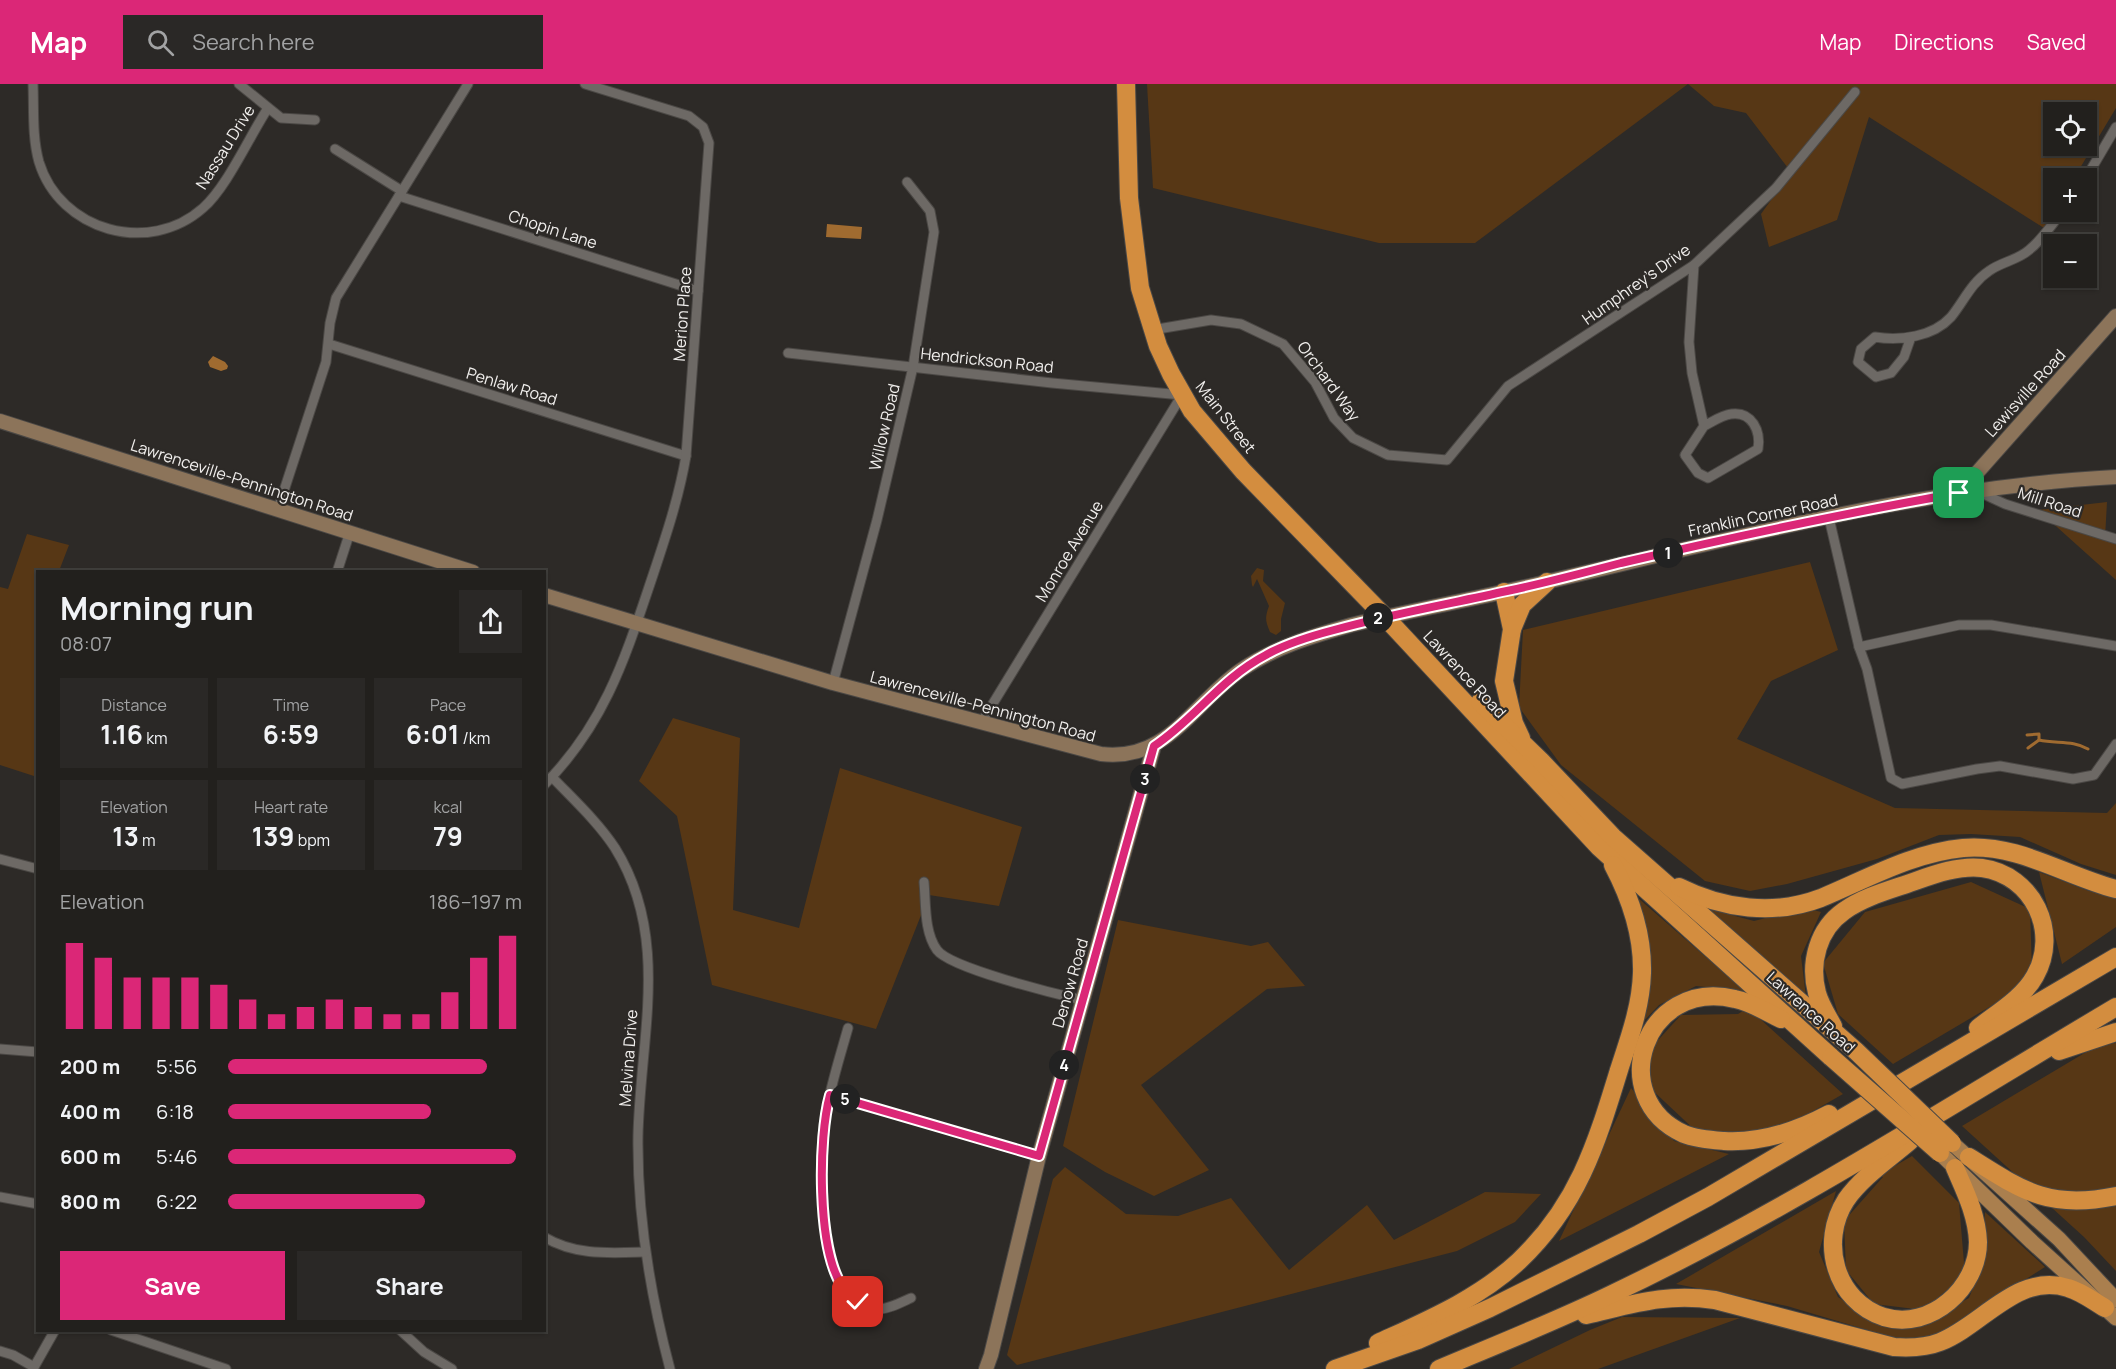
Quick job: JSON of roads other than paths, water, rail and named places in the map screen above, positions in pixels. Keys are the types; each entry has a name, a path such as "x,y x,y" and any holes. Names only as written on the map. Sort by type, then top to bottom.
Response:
{"highway":[{"name":"Main Street","path":"1126,84 1129,198 1134,258 1152,330 1171,374 1182,395 1205,427 1243,471 1385,617"},
{"path":"1524,745 1514,723 1504,681 1512,628 1522,605 1547,582"},
{"path":"1504,592 1512,628"},
{"name":"Lawrence Road","path":"1385,617 1439,662 1524,745 1606,842 1856,1051 1946,1148"},
{"name":"Lawrence Road","path":"1385,617 1606,842 1831,1057 1946,1148"},
{"path":"1606,842 1680,888 1709,900 1759,909 1800,904 1820,898 1905,862 1962,848 2005,851 2028,857 2080,878 2116,889"},
{"path":"1322,1369 1448,1310 1494,1282 1537,1242 1557,1217 1582,1176 1597,1142 1636,1017 1642,974 1638,929 1632,906 1617,874 1606,842"},
{"path":"1838,1035 1817,994 1814,967 1819,942 1834,920 1855,904 1941,873 1981,868 2005,875 2026,891 2040,913 2045,939 2040,965 2034,978 2019,995 1925,1070"},
{"path":"1335,1369 1418,1340 1490,1308 1639,1234 1708,1197 2116,957"},
{"path":"1807,1034 1763,1010 1736,999 1704,996 1683,1002 1661,1018 1646,1041 1641,1070 1647,1095 1662,1118 1683,1134 1732,1142 1770,1137 1789,1131 1820,1119 1848,1104 1884,1094"},
{"path":"1439,1369 1549,1323 1722,1238 1882,1148 2116,1007"},
{"path":"1977,1091 2061,1050 2116,1032"},
{"path":"1941,1112 1855,1190 1839,1214 1832,1240 1835,1266 1848,1291 1871,1311 1896,1318 1925,1315 1946,1305 1967,1281 1977,1253 1978,1239 1962,1163"},
{"path":"1962,1163 2047,1198 2081,1202 2116,1196"},
{"path":"1549,1323 1640,1301 1690,1296 1715,1300 1894,1347 1910,1348 1925,1346 1953,1335 2015,1293 2040,1285 2067,1287 2112,1309"}],"main road":[{"name":"Lawrence Road","path":"1946,1148 2060,1239 2112,1309"}],"street":[{"name":"Nassau Drive","path":"33,84 35,144 42,169 53,190 63,202 88,222 108,230 132,234 170,228 190,218 203,208 219,190 268,108"},
{"path":"239,84 281,118 315,120"},
{"path":"278,509 321,380 336,298 468,84"},
{"name":"Merion Place","path":"546,783 576,749 609,696 622,668 676,504 686,456 709,143 703,127 689,116 585,84"},
{"name":"Humphrey's Drive","path":"1447,460 1508,386 1694,265 1776,188 1854,92"},
{"path":"2092,168 2116,127"},
{"name":"Chopin Lane","path":"335,149 400,193 698,291"},
{"name":"Willow Road","path":"833,683 877,520 913,368 934,232 930,211 907,183"},
{"path":"1911,337 1904,357 1891,373 1876,377 1857,362 1861,349 1875,338 1894,340 1929,333 1950,318 1972,286 1989,271 2029,251 2054,222"},
{"path":"1694,265 1689,342 1692,373 1704,426 1685,455 1698,473 1708,478 1758,449 1760,436 1752,420 1743,414 1730,414 1704,426"},
{"name":"Lewisville Road","path":"1959,493 2116,315"},
{"name":"Orchard Way","path":"1152,330 1211,320 1241,324 1283,344 1316,382 1334,418 1353,438 1388,456 1447,460"},
{"name":"Penlaw Road","path":"329,344 686,456"},
{"name":"Hendrickson Road","path":"788,353 1182,395"},
{"name":"Monroe Avenue","path":"981,723 1182,395"},
{"name":"Lawrenceville-Pennington Road","path":"0,421 467,570"},
{"name":"Franklin Corner Road","path":"1385,617 1829,518 1959,493 2116,477"},
{"name":"Mill Road","path":"1976,491 2006,504 2116,539"},
{"path":"1829,518 1859,647 1867,669 1891,778 1902,784 1977,768 2000,766 2073,779 2094,775 2116,744"},
{"path":"338,570 350,532"},
{"name":"Lawrenceville-Pennington Road","path":"546,596 833,683 1101,754 1128,755 1154,746 1165,739 1221,685 1266,654 1307,638 1385,617"},
{"path":"1859,647 1959,625 1991,625 2116,646"},
{"name":"Denow Road","path":"986,1369 992,1355 1039,1156 1154,746"},
{"name":"Melvina Drive","path":"552,777 601,828 614,847 633,884 646,931 649,976 639,1094 639,1182 645,1252 670,1369"},
{"path":"0,859 36,868"},
{"path":"924,882 927,920 933,942 945,958 1035,988 1082,1000"},
{"path":"848,1028 830,1095 823,1136 822,1195 826,1228 837,1276 849,1295 868,1307 879,1310 911,1298"},
{"path":"0,1049 36,1052"},
{"path":"830,1095 1039,1156"},
{"path":"0,1197 36,1204"},
{"path":"546,1239 587,1252 645,1252"},
{"path":"0,1351 13,1355 34,1368 54,1332"},
{"path":"117,1332 226,1369"},
{"path":"402,1332 424,1352 452,1369"}],"waterway":[{"path":"2027,735 2039,734 2039,740"},
{"path":"2028,748 2039,740 2070,743 2088,749"}]}
